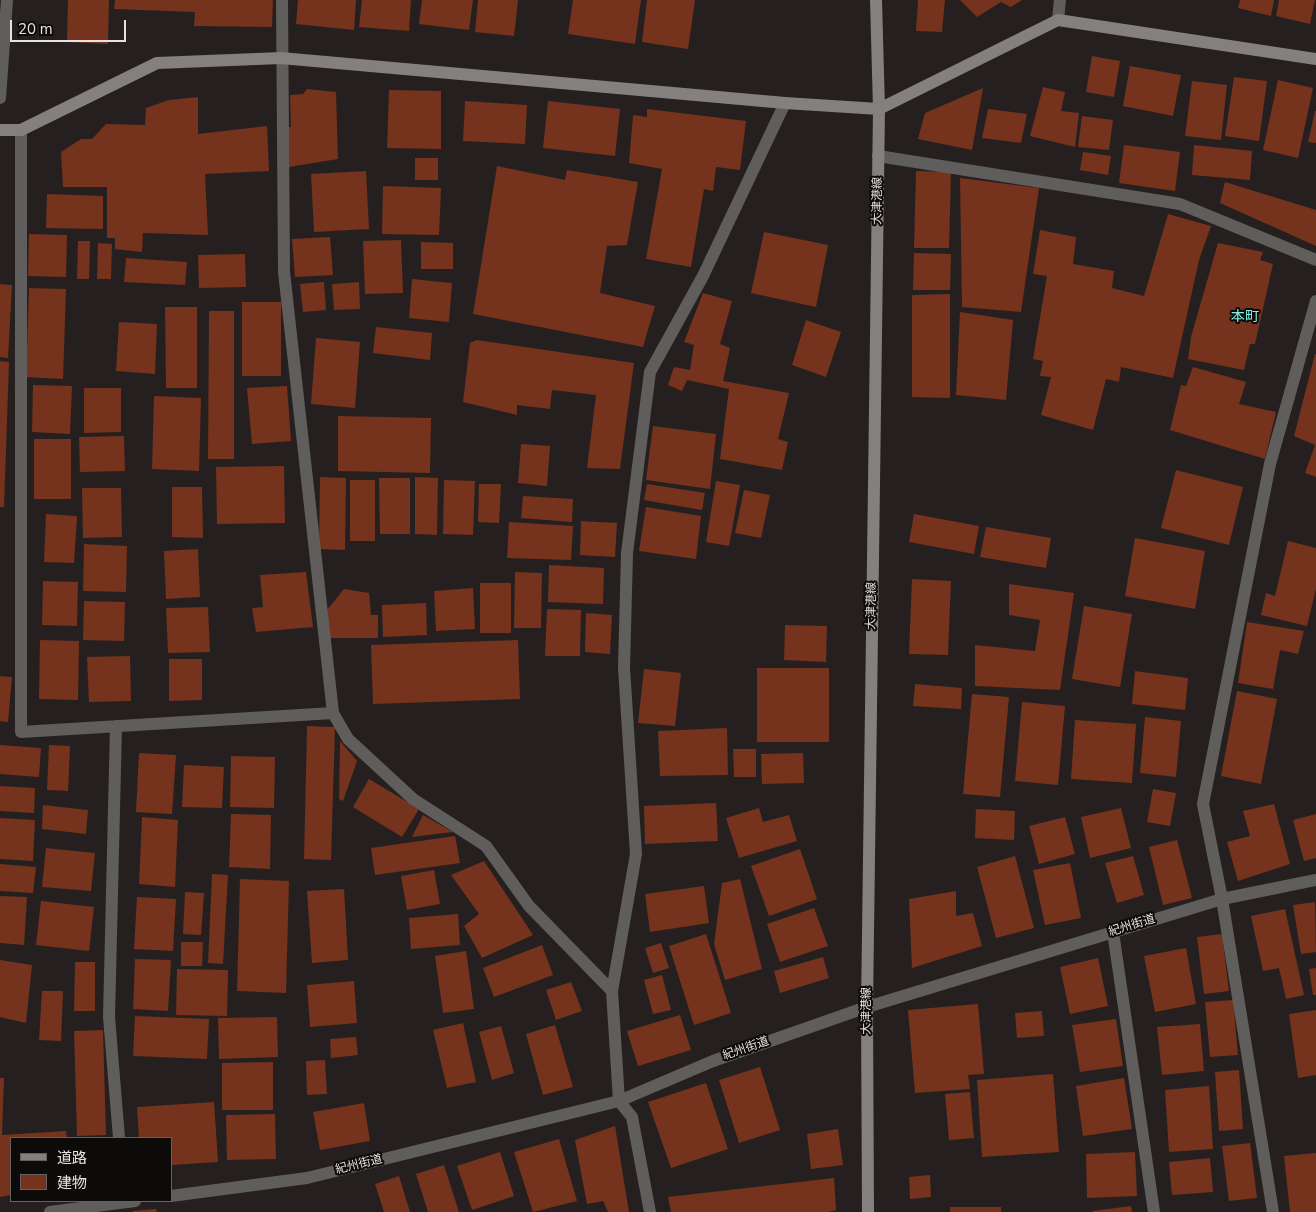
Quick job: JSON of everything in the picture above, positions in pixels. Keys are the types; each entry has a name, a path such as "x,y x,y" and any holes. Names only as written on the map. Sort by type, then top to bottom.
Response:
{"street":[{"path":"0,98 7,0"},
{"path":"282,0 284,272 332,713 348,738 413,799 486,846 529,906 612,991"},
{"name":"大津港線","path":"868,1212 867,1007 879,108 876,0"},
{"path":"1058,20 1060,0"},
{"path":"0,130 21,130 157,63 281,58 785,103 879,108 1058,20 1316,59"},
{"path":"650,1212 632,1117 619,1101 612,991 636,854 624,668 627,553 650,372 703,276 785,103"},
{"path":"21,130 21,732 332,713"},
{"path":"878,156 1180,204 1316,260"},
{"path":"1273,1212 1222,899 1202,804 1270,464 1316,301"},
{"path":"116,726 109,1017 119,1137"},
{"name":"紀州街道","path":"172,1196 307,1178 619,1101 713,1061 867,1007 1222,899 1316,880"},
{"path":"1113,932 1154,1212"},
{"path":"50,1212 121,1202"}],"building":[{"path":"68,0 109,0 108,44 67,42"},
{"path":"115,0 273,0 272,27 194,26 195,12 114,9"},
{"path":"298,0 356,0 354,30 296,24"},
{"path":"362,0 411,0 409,31 359,27"},
{"path":"422,0 473,0 469,30 419,24"},
{"path":"478,0 518,0 514,36 475,32"},
{"path":"573,0 641,0 635,44 568,34"},
{"path":"647,0 695,0 688,49 642,42"},
{"path":"918,0 945,0 942,32 916,31"},
{"path":"960,0 1022,0 1011,7 1001,2 977,17"},
{"path":"1240,0 1274,0 1271,16 1238,8"},
{"path":"1279,0 1315,0 1310,24 1276,16"},
{"path":"1092,56 1120,61 1114,97 1086,92"},
{"path":"1130,66 1181,75 1173,116 1123,106"},
{"path":"1234,77 1267,81 1259,141 1225,136"},
{"path":"1278,80 1313,88 1298,158 1263,150"},
{"path":"1192,81 1227,85 1221,140 1185,136"},
{"path":"1043,87 1065,92 1061,111 1079,113 1075,147 1030,136"},
{"path":"983,88 972,150 918,139 925,113"},
{"path":"307,89 336,92 338,159 289,167 286,127 291,127 290,95 303,94"},
{"path":"389,90 441,91 441,149 387,148"},
{"path":"198,97 198,134 267,126 269,171 205,174 208,235 143,233 142,252 115,249 115,238 107,238 107,187 63,187 61,152 81,139 92,139 106,124 145,125 146,108 169,100"},
{"path":"465,101 527,105 525,144 463,141"},
{"path":"548,101 620,109 615,156 543,148"},
{"path":"647,109 746,121 740,170 716,167 713,191 704,189 691,267 646,259 662,169 629,163 633,115 647,117"},
{"path":"988,109 1027,114 1021,143 982,138"},
{"path":"1316,111 1316,143 1308,142"},
{"path":"1082,116 1113,120 1109,150 1078,147"},
{"path":"1124,145 1180,152 1175,191 1119,183"},
{"path":"1194,145 1252,151 1250,180 1192,175"},
{"path":"1083,152 1111,156 1108,175 1080,170"},
{"path":"415,158 438,158 438,180 415,180"},
{"path":"497,166 565,180 567,170 638,182 627,245 607,246 600,293 655,306 643,347 473,314"},
{"path":"366,171 369,229 314,232 311,174"},
{"path":"916,171 951,172 949,248 914,248"},
{"path":"960,178 1039,188 1021,312 962,307"},
{"path":"1225,182 1316,210 1316,246 1220,203"},
{"path":"383,186 441,188 439,235 382,234"},
{"path":"47,194 103,196 103,229 46,228"},
{"path":"1168,214 1211,226 1199,260 1173,378 1121,367 1119,382 1106,379 1093,430 1041,415 1051,377 1040,376 1043,361 1033,359 1047,276 1033,274 1040,230 1076,237 1073,264 1114,271 1112,288 1144,296"},
{"path":"764,232 828,245 816,307 751,293"},
{"path":"29,234 67,235 66,277 28,276"},
{"path":"330,237 333,275 295,277 292,239"},
{"path":"401,240 403,293 365,294 363,241"},
{"path":"78,241 90,241 89,279 77,279"},
{"path":"421,242 453,243 453,269 421,269"},
{"path":"98,243 112,244 111,279 97,279"},
{"path":"1218,243 1263,252 1260,260 1273,264 1255,344 1250,344 1244,370 1188,359 1191,337"},
{"path":"914,253 951,254 950,290 913,290"},
{"path":"245,254 246,287 199,288 198,255"},
{"path":"126,258 187,262 185,285 124,282"},
{"path":"412,279 452,283 449,322 409,318"},
{"path":"324,282 326,310 303,312 300,284"},
{"path":"359,282 360,309 334,310 332,284"},
{"path":"0,284 12,285 8,358 0,357"},
{"path":"29,288 66,289 63,379 26,377"},
{"path":"703,293 732,301 720,344 730,348 723,381 789,393 778,439 788,442 782,470 720,459 729,389 687,380 682,391 668,385 674,367 690,370 694,345 684,342"},
{"path":"950,294 950,398 912,397 912,295"},
{"path":"242,302 281,302 281,376 242,376"},
{"path":"165,307 197,307 197,388 166,388"},
{"path":"209,311 234,311 234,459 208,459"},
{"path":"960,312 1013,320 1006,400 956,395"},
{"path":"806,320 841,332 826,377 792,365"},
{"path":"119,322 157,324 155,374 116,371"},
{"path":"376,327 432,333 430,360 373,353"},
{"path":"316,338 360,342 355,408 311,404"},
{"path":"477,340 634,363 620,469 587,468 596,395 552,390 550,409 517,405 517,415 463,402 470,343"},
{"path":"1315,354 1316,477 1305,473 1315,445 1294,436"},
{"path":"0,361 9,362 4,507 0,507"},
{"path":"1193,367 1246,382 1239,404 1276,412 1265,459 1170,430 1181,385 1186,386"},
{"path":"33,385 72,386 70,434 32,432"},
{"path":"287,386 291,441 252,444 247,388"},
{"path":"84,388 121,388 121,432 84,433"},
{"path":"154,396 201,398 199,471 152,469"},
{"path":"338,416 431,418 430,473 338,471"},
{"path":"653,426 716,434 710,489 646,480"},
{"path":"124,436 125,471 80,472 79,437"},
{"path":"34,439 71,439 71,499 34,499"},
{"path":"521,444 550,446 547,486 518,483"},
{"path":"284,466 285,523 217,524 216,467"},
{"path":"1176,470 1243,487 1229,545 1161,528"},
{"path":"320,477 346,478 345,550 319,549"},
{"path":"415,477 438,478 437,535 415,534"},
{"path":"379,478 410,478 410,534 380,534"},
{"path":"350,480 375,480 375,541 350,541"},
{"path":"444,480 475,481 473,535 443,534"},
{"path":"716,481 740,485 729,546 706,542"},
{"path":"479,484 501,484 499,523 478,522"},
{"path":"647,484 705,493 702,510 644,500"},
{"path":"172,487 202,487 203,538 172,537"},
{"path":"82,488 121,488 122,537 83,538"},
{"path":"744,490 770,495 761,538 735,533"},
{"path":"523,496 573,499 572,522 521,518"},
{"path":"646,507 701,516 696,559 639,551"},
{"path":"46,514 77,516 74,563 44,562"},
{"path":"914,514 979,526 974,554 909,542"},
{"path":"581,521 617,523 615,557 580,555"},
{"path":"509,522 573,526 571,560 507,558"},
{"path":"986,527 1051,538 1046,568 980,557"},
{"path":"1135,538 1205,551 1195,609 1125,596"},
{"path":"1288,541 1316,548 1316,589 1307,626 1261,615 1266,593 1275,596"},
{"path":"84,544 127,546 126,592 83,591"},
{"path":"198,549 200,597 166,599 164,551"},
{"path":"549,565 604,568 603,604 548,602"},
{"path":"306,572 313,627 256,632 252,608 263,607 260,575"},
{"path":"515,572 542,573 541,628 514,628"},
{"path":"912,579 951,581 948,655 909,654"},
{"path":"43,581 78,582 77,626 42,625"},
{"path":"480,583 511,583 511,633 480,633"},
{"path":"1009,584 1074,593 1060,690 975,686 975,645 1035,651 1040,620 1009,615"},
{"path":"473,588 475,629 436,631 434,591"},
{"path":"344,589 369,593 371,615 378,615 378,638 330,638 327,610"},
{"path":"84,601 125,602 124,641 83,640"},
{"path":"426,603 427,635 383,637 382,605"},
{"path":"1084,606 1132,614 1120,687 1072,679"},
{"path":"208,607 210,652 168,653 166,608"},
{"path":"547,609 581,610 580,656 545,656"},
{"path":"586,613 612,615 610,654 585,652"},
{"path":"1247,622 1304,631 1298,654 1280,650 1273,689 1238,683"},
{"path":"785,625 827,626 826,662 784,660"},
{"path":"40,640 79,641 78,700 39,699"},
{"path":"518,640 520,699 373,704 371,645"},
{"path":"130,656 131,701 89,702 87,657"},
{"path":"169,659 202,659 202,700 169,701"},
{"path":"757,668 829,668 829,742 757,742"},
{"path":"644,669 681,673 675,726 638,723"},
{"path":"1135,671 1188,678 1185,710 1132,704"},
{"path":"0,676 12,677 8,722 0,721"},
{"path":"915,684 962,688 961,709 913,706"},
{"path":"1237,691 1277,699 1261,784 1221,776"},
{"path":"972,694 1009,697 1000,797 963,794"},
{"path":"1022,702 1065,706 1058,785 1015,781"},
{"path":"1145,717 1181,721 1176,777 1140,773"},
{"path":"1075,720 1136,724 1132,783 1071,779"},
{"path":"307,726 335,727 331,860 304,859"},
{"path":"727,728 728,775 660,776 658,731"},
{"path":"340,741 357,761 343,801 339,799"},
{"path":"0,745 41,748 39,777 0,774"},
{"path":"49,745 70,746 68,791 47,790"},
{"path":"733,749 756,749 756,777 734,777"},
{"path":"139,753 176,755 172,814 136,812"},
{"path":"803,753 804,783 762,784 761,754"},
{"path":"231,756 275,757 274,808 230,807"},
{"path":"184,765 224,767 222,808 182,807"},
{"path":"369,779 419,809 402,837 353,807"},
{"path":"0,786 35,788 34,813 0,811"},
{"path":"1153,789 1176,793 1170,826 1147,822"},
{"path":"716,803 718,841 645,844 644,806"},
{"path":"1274,804 1290,864 1238,881 1227,842 1250,836 1243,811"},
{"path":"43,805 88,810 86,834 42,829"},
{"path":"759,808 763,822 789,815 797,841 739,858 726,818"},
{"path":"1121,808 1131,848 1090,858 1081,817"},
{"path":"976,809 1015,811 1014,840 975,838"},
{"path":"231,814 271,815 270,869 229,867"},
{"path":"1316,814 1316,858 1304,861 1293,820"},
{"path":"423,815 453,832 412,837"},
{"path":"142,817 178,820 175,887 139,884"},
{"path":"1065,817 1075,854 1039,864 1029,826"},
{"path":"0,818 35,820 33,861 0,859"},
{"path":"455,836 460,863 375,875 371,848"},
{"path":"1177,840 1192,898 1163,905 1149,847"},
{"path":"46,848 95,853 91,891 42,887"},
{"path":"800,849 817,899 769,916 751,866"},
{"path":"1015,856 1034,928 996,938 977,867"},
{"path":"1133,856 1144,895 1117,903 1105,863"},
{"path":"484,861 533,935 482,958 464,926 479,914 451,875"},
{"path":"1070,863 1081,918 1045,925 1033,870"},
{"path":"0,864 36,867 33,893 0,891"},
{"path":"434,870 440,904 407,910 401,876"},
{"path":"212,874 228,875 223,964 208,963"},
{"path":"240,879 289,881 286,993 237,991"},
{"path":"740,879 762,969 725,980 714,944 722,883"},
{"path":"704,886 709,923 650,932 645,894"},
{"path":"344,889 348,960 312,963 307,891"},
{"path":"956,891 956,916 973,913 982,946 912,968 909,899"},
{"path":"185,892 204,893 201,935 183,934"},
{"path":"0,896 27,897 24,945 0,943"},
{"path":"137,897 176,899 173,951 134,949"},
{"path":"41,901 94,907 89,951 36,945"},
{"path":"1315,902 1316,952 1301,954 1293,905"},
{"path":"814,908 828,946 780,962 767,924"},
{"path":"1285,909 1304,995 1286,999 1279,968 1263,971 1251,916"},
{"path":"458,914 460,945 411,949 409,918"},
{"path":"706,934 731,1013 694,1025 669,946"},
{"path":"1222,934 1229,991 1204,994 1197,937"},
{"path":"181,942 203,942 202,966 181,966"},
{"path":"661,943 669,968 653,973 645,948"},
{"path":"542,945 553,975 494,997 483,968"},
{"path":"1186,948 1196,1004 1155,1012 1144,956"},
{"path":"466,951 474,1009 443,1013 435,956"},
{"path":"823,957 829,978 780,993 774,971"},
{"path":"1098,958 1108,1006 1070,1014 1060,967"},
{"path":"135,959 171,960 168,1011 133,1009"},
{"path":"0,960 32,965 26,1023 0,1017"},
{"path":"75,962 95,962 95,1011 74,1011"},
{"path":"1316,968 1316,995 1313,995 1309,969"},
{"path":"177,969 228,970 227,1016 176,1015"},
{"path":"662,975 671,1010 653,1014 644,980"},
{"path":"354,981 357,1023 310,1027 307,985"},
{"path":"571,982 582,1011 556,1020 546,990"},
{"path":"42,991 63,991 61,1041 39,1040"},
{"path":"1233,1000 1238,1055 1210,1057 1205,1002"},
{"path":"978,1004 984,1074 968,1075 970,1089 915,1093 908,1010"},
{"path":"1316,1010 1316,1075 1298,1078 1289,1014"},
{"path":"1042,1011 1044,1036 1017,1038 1015,1013"},
{"path":"680,1015 691,1050 638,1066 627,1031"},
{"path":"135,1016 209,1019 207,1059 133,1056"},
{"path":"277,1017 278,1057 219,1059 218,1018"},
{"path":"1116,1019 1123,1066 1080,1072 1072,1025"},
{"path":"463,1023 476,1082 447,1088 433,1030"},
{"path":"1200,1024 1204,1071 1162,1075 1157,1027"},
{"path":"555,1025 573,1087 543,1095 526,1034"},
{"path":"501,1026 514,1073 492,1080 479,1032"},
{"path":"103,1030 106,1135 77,1136 74,1031"},
{"path":"356,1037 358,1055 331,1058 330,1039"},
{"path":"325,1060 327,1094 307,1095 306,1061"},
{"path":"273,1062 273,1110 222,1110 222,1063"},
{"path":"760,1067 780,1130 739,1143 719,1080"},
{"path":"1239,1070 1243,1129 1219,1131 1215,1072"},
{"path":"1053,1074 1059,1152 982,1157 977,1080"},
{"path":"0,1078 4,1078 2,1135 66,1131 67,1137 10,1137 10,1195 0,1197"},
{"path":"1124,1078 1132,1129 1083,1136 1076,1086"},
{"path":"706,1083 728,1149 671,1168 648,1102"},
{"path":"1209,1086 1213,1149 1169,1152 1165,1090"},
{"path":"970,1092 974,1138 949,1140 945,1094"},
{"path":"214,1102 218,1162 172,1165 172,1137 139,1137 137,1107"},
{"path":"364,1103 370,1141 320,1150 313,1112"},
{"path":"275,1114 276,1159 227,1160 226,1115"},
{"path":"615,1126 629,1212 608,1212 603,1201 587,1204 575,1140"},
{"path":"838,1129 843,1165 811,1169 807,1134"},
{"path":"559,1139 577,1201 533,1212 514,1152"},
{"path":"1250,1143 1257,1198 1229,1201 1222,1146"},
{"path":"500,1152 514,1196 472,1210 457,1166"},
{"path":"1135,1152 1137,1196 1087,1198 1086,1154"},
{"path":"1316,1153 1316,1212 1290,1212 1284,1156"},
{"path":"1210,1158 1213,1192 1172,1195 1169,1162"},
{"path":"444,1165 459,1212 428,1212 416,1174"},
{"path":"930,1175 931,1197 910,1199 909,1177"},
{"path":"399,1176 410,1212 384,1212 375,1184"},
{"path":"834,1178 836,1210 828,1212 671,1212 668,1197"},
{"path":"1131,1206 1132,1212 1093,1212 1093,1211"},
{"path":"950,1207 1001,1207 1001,1212 950,1212"},
{"path":"156,1209 157,1212 133,1212 133,1211"}],"district":[{"name":"本町","path":"1245,318"}]}
